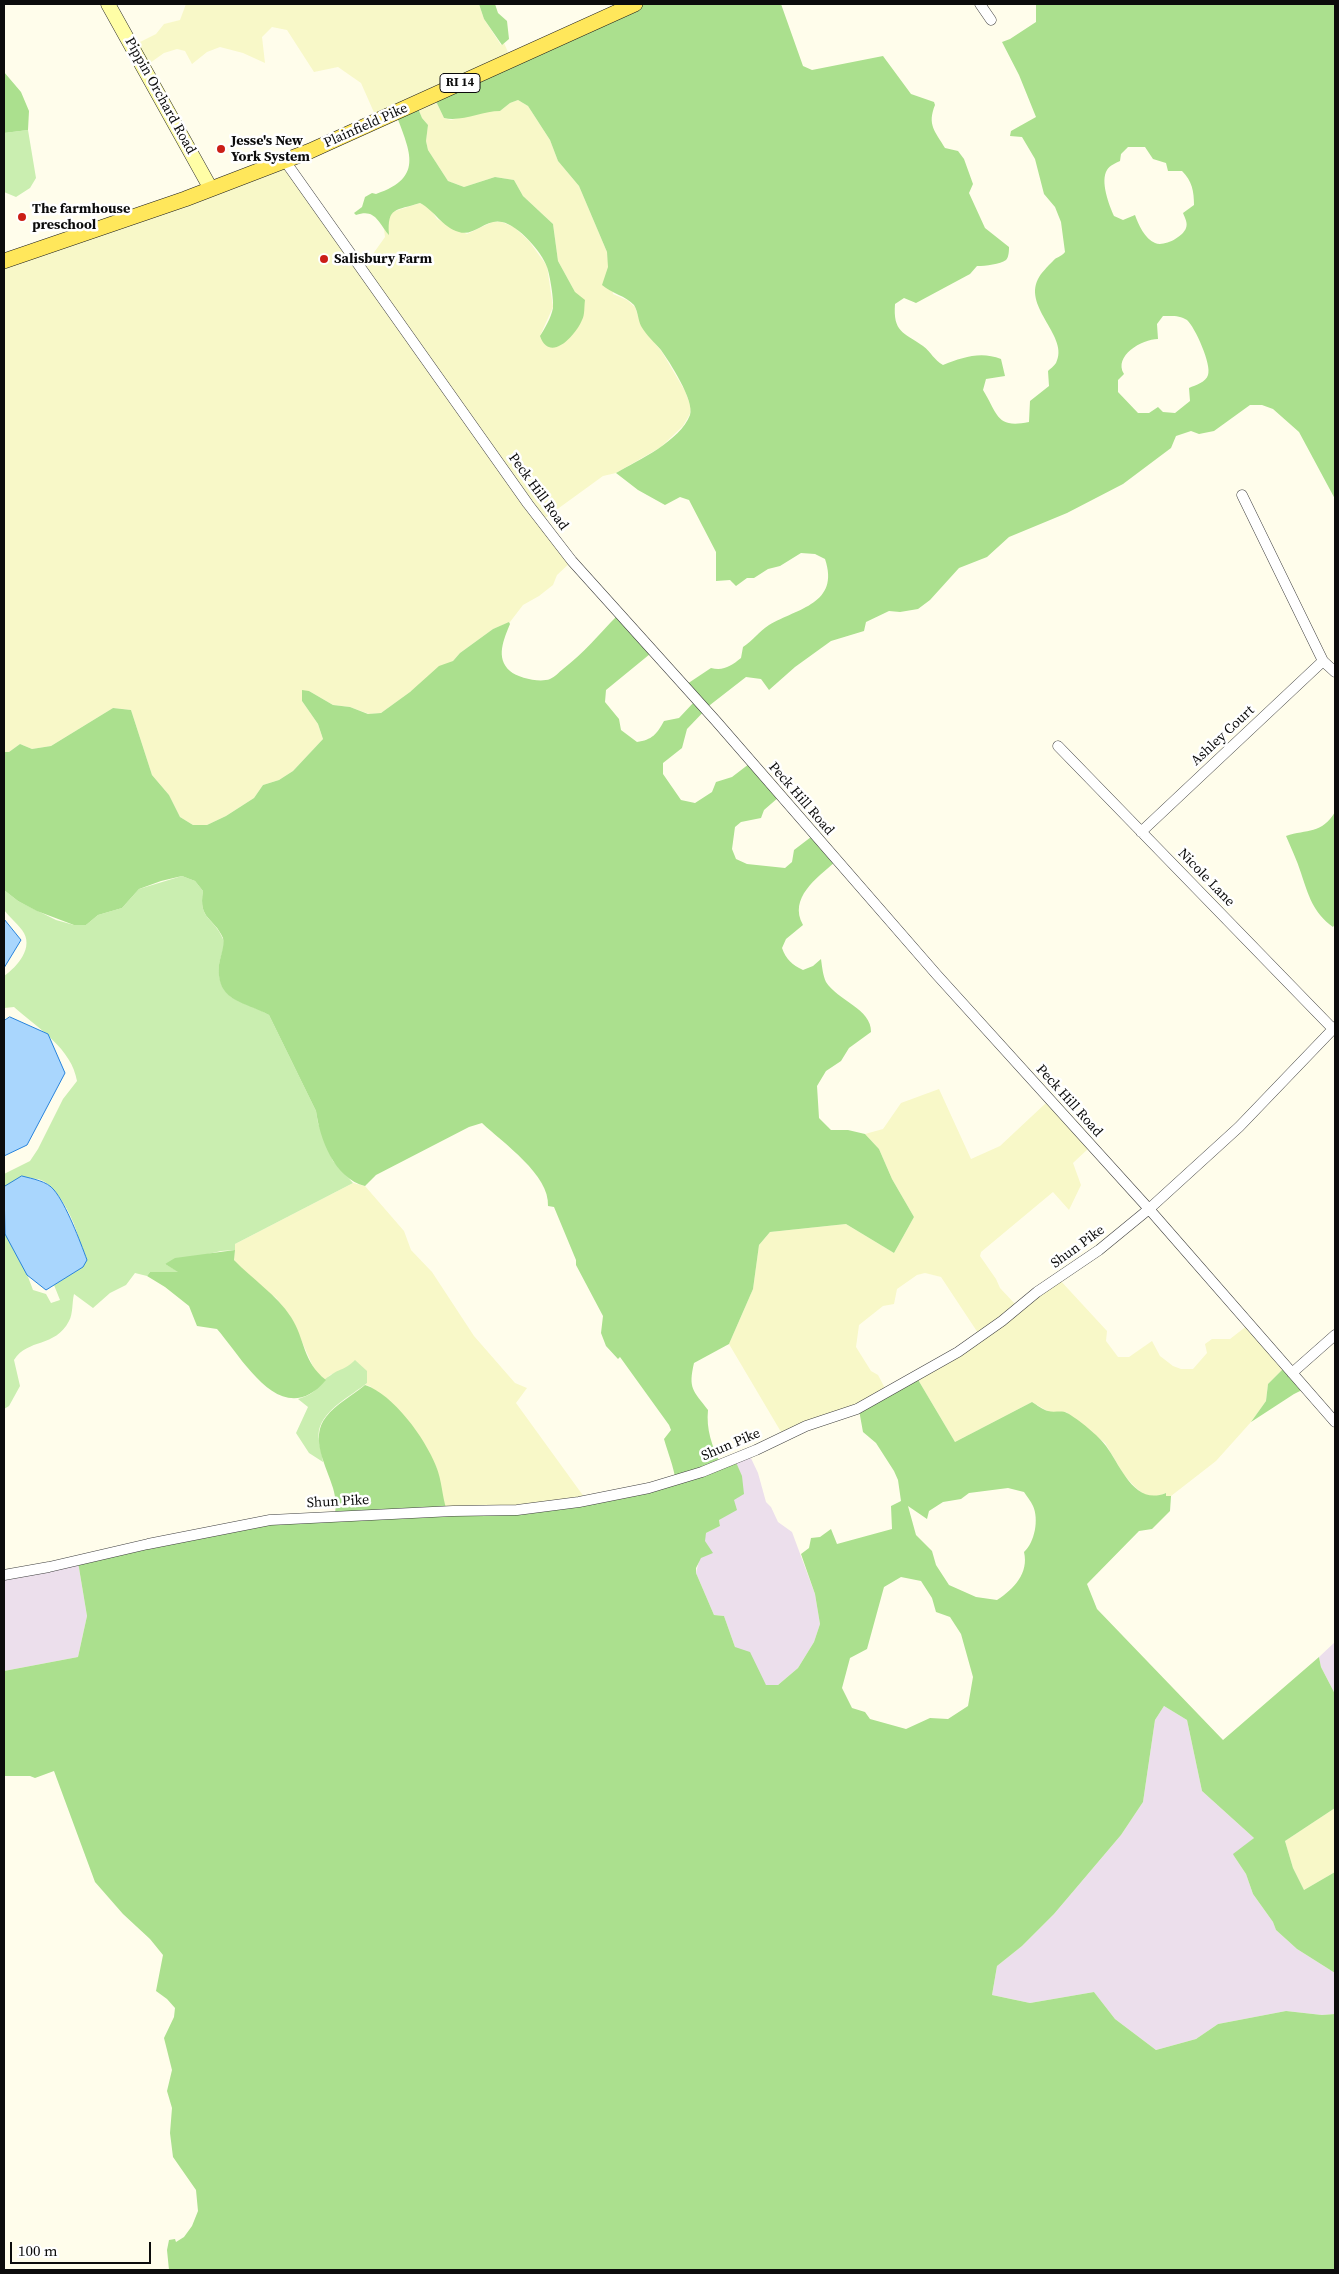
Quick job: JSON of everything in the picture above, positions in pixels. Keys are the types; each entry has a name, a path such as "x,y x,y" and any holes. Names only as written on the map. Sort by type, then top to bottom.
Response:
{"main road":[{"name":"Plainfield Pike","path":"4,261 284,162 635,4"}],"street":[{"name":"Pippin Orchard Road","path":"108,4 211,189"},
{"path":"980,4 991,20"},
{"name":"Peck Hill Road","path":"284,162 528,504 572,561 716,721 937,975 1149,1209 1335,1422"},
{"path":"1242,495 1324,661 1335,672"},
{"name":"Ashley Court","path":"1142,832 1324,661"},
{"name":"Nicole Lane","path":"1058,746 1334,1028"},
{"name":"Shun Pike","path":"4,1575 270,1520 453,1511 518,1510 579,1502 631,1492 702,1472 756,1450 806,1426 857,1409 958,1352 1002,1321 1037,1292 1099,1250 1149,1209 1239,1127 1334,1028"},
{"path":"1292,1372 1335,1335"}],"shaded area":[{"path":"749,1454 758,1473 766,1502 771,1507 778,1522 792,1532 815,1594 820,1624 814,1642 798,1668 778,1685 766,1685 735,1647 724,1616 714,1615 696,1573 706,1533 720,1526 719,1520 733,1500 735,1460"},
{"path":"78,1562 87,1616 78,1657 4,1671 4,1575"},
{"path":"1335,1642 1335,1694 1321,1667 1319,1657"},
{"path":"1164,1706 1187,1720 1202,1791 1254,1838 1234,1856 1246,1874 1253,1894 1273,1922 1276,1930 1297,1949 1335,1973 1335,2014 1322,2015 1286,2011 1218,2024 1196,2039 1156,2050 1115,2019 1094,1992 1030,2003 992,1995 997,1966 1022,1946 1054,1914 1121,1835 1143,1802 1155,1720"}],"green space":[{"name":"Salisbury Farm","path":"186,4 479,4 484,19 501,45 504,43 511,59 433,95 444,118 451,120 487,111 500,111 510,103 518,100 528,106 550,140 558,161 579,186 607,252 613,294 627,300 635,307 642,327 662,352 685,391 691,407 690,414 683,426 661,447 616,473 603,476 541,521 572,561 557,575 553,585 523,605 510,622 493,629 460,653 453,661 381,713 369,714 350,707 333,705 309,691 302,701 318,724 323,739 293,771 279,780 263,785 254,798 226,816 207,825 193,825 180,817 169,795 152,775 131,710 113,708 51,746 32,749 20,744 9,752 4,752 4,261 285,161 363,268 385,237 384,229 388,234 388,219 392,212 420,203 430,208 437,219 467,234 492,222 502,222 514,227 529,241 547,266 553,307 540,336 575,292 558,261 553,224 523,196 514,180 495,177 464,187 448,181 428,150 426,141 428,125 422,118 415,101 376,117 361,83 338,67 314,72 287,30 272,27 262,37 265,63 243,53 220,47 207,52 192,64 185,51 177,49 164,53 147,65 136,44 156,34 164,24 180,20"},
{"path":"479,4 495,4 498,13 507,21 509,39 502,45 484,19"},
{"path":"630,4 781,4 803,66 812,70 883,56 911,94 934,102 932,123 935,132 945,148 958,151 964,159 973,184 969,193 985,228 1009,247 1009,254 1006,260 977,266 970,274 916,303 904,298 895,304 898,326 943,365 979,355 1001,359 1005,376 986,379 983,390 999,418 1018,424 1029,422 1030,401 1049,386 1048,371 1056,363 1059,353 1053,333 1036,301 1035,290 1038,279 1043,272 1065,252 1061,222 1055,207 1044,194 1035,159 1022,137 1010,136 1011,131 1036,117 1019,75 1002,42 1036,22 1036,4 1335,4 1335,499 1299,432 1273,409 1262,405 1250,405 1214,431 1199,434 1191,431 1176,436 1171,448 1123,484 1067,513 1009,537 987,557 959,568 930,600 918,609 900,612 889,611 866,622 864,631 831,641 795,667 769,690 761,679 746,677 710,705 687,729 682,748 663,763 663,774 681,800 695,803 712,792 716,782 732,777 749,764 779,797 764,810 761,818 741,822 735,827 732,849 736,859 747,864 785,868 792,862 794,850 811,837 835,862 813,882 802,897 799,915 803,925 786,939 782,948 790,961 803,970 813,966 821,959 826,982 860,1011 870,1024 871,1032 849,1048 841,1061 826,1071 817,1086 819,1118 831,1130 848,1130 865,1134 879,1149 892,1179 914,1217 894,1253 846,1224 770,1232 759,1245 753,1289 729,1344 694,1363 693,1389 708,1410 709,1431 714,1450 720,1463 735,1460 742,1476 744,1494 734,1500 737,1510 719,1520 720,1526 706,1533 705,1541 713,1553 701,1558 696,1568 696,1573 714,1615 724,1616 735,1647 750,1652 766,1685 778,1685 798,1668 814,1642 820,1624 815,1594 801,1554 809,1548 811,1538 820,1537 831,1529 837,1544 892,1529 891,1506 901,1501 898,1480 894,1471 876,1443 863,1432 859,1410 917,1378 955,1442 1032,1402 1042,1409 1067,1413 1088,1428 1103,1442 1123,1473 1137,1489 1145,1494 1155,1496 1166,1493 1166,1496 1171,1496 1170,1511 1152,1529 1139,1531 1087,1584 1097,1609 1223,1740 1319,1657 1321,1667 1335,1694 1335,1808 1285,1841 1293,1868 1304,1890 1335,1872 1335,1973 1297,1949 1276,1930 1273,1922 1253,1894 1246,1874 1233,1854 1254,1838 1202,1791 1187,1720 1164,1706 1155,1720 1143,1802 1121,1835 1054,1914 1022,1946 997,1966 992,1995 1030,2003 1094,1992 1115,2019 1156,2050 1196,2039 1218,2024 1286,2011 1322,2015 1335,2014 1335,2270 169,2270 167,2250 169,2240 175,2239 176,2242 184,2237 192,2226 198,2211 196,2190 173,2157 170,2133 172,2108 167,2091 172,2070 164,2038 174,2017 175,2008 156,1991 163,1955 95,1882 54,1771 35,1778 30,1776 4,1776 4,1671 78,1657 87,1616 78,1562 270,1521 335,1515 335,1495 319,1443 321,1425 330,1412 365,1385 376,1390 397,1407 416,1430 438,1471 447,1511 520,1511 676,1481 664,1439 671,1430 620,1357 618,1359 606,1346 601,1333 603,1316 576,1265 576,1260 554,1207 548,1206 547,1194 534,1171 482,1123 469,1127 376,1175 365,1186 354,1182 337,1166 325,1145 316,1111 269,1015 234,999 222,987 219,977 219,965 223,938 205,913 202,900 203,891 195,881 182,876 139,889 122,908 98,915 86,925 74,925 37,911 18,901 4,890 4,752 9,752 20,744 32,749 51,746 113,708 131,710 152,775 169,795 180,817 193,825 207,825 226,816 254,798 263,785 279,780 293,771 323,739 318,724 302,701 302,690 309,691 333,705 350,707 368,714 381,713 410,692 439,666 453,661 460,653 493,629 509,622 502,648 505,666 514,674 524,678 546,680 554,677 578,656 618,615 650,654 606,690 605,702 619,719 621,730 637,742 647,740 654,736 664,721 679,718 695,701 687,684 711,668 724,668 734,663 741,658 743,647 762,630 814,602 822,595 827,586 828,574 825,559 815,554 801,553 780,566 768,569 754,578 747,578 736,586 730,580 716,581 716,552 689,500 680,497 665,505 638,490 616,473 658,449 685,424 691,409 685,391 665,355 645,333 634,305 602,285 608,267 607,252 579,186 558,161 550,140 528,106 518,100 510,103 500,111 451,119 444,118 433,95","holes":["1128,147 1145,147 1153,159 1166,163 1168,171 1182,171 1188,179 1193,191 1194,205 1183,213 1187,226 1177,238 1163,244 1155,243 1145,235 1135,215 1123,220 1114,216 1104,180 1107,170 1111,165 1120,161 1121,154","1163,316 1187,320 1202,346 1208,363 1208,375 1203,381 1189,388 1190,401 1175,413 1163,412 1158,407 1149,413 1138,413 1118,392 1118,380 1124,374 1122,361 1137,345 1158,339 1157,324","1008,1488 1024,1492 1035,1511 1035,1530 1031,1542 1024,1552 1025,1560 1022,1574 1014,1586 997,1600 976,1597 949,1585 936,1565 932,1551 916,1535 908,1506 927,1519 929,1511 943,1502 961,1499 969,1493","901,1577 921,1581 932,1598 936,1612 950,1617 961,1634 973,1677 968,1706 948,1719 930,1718 906,1729 870,1719 865,1712 852,1708 842,1688 850,1658 867,1649 884,1587"]},
{"path":"4,72 21,92 29,111 28,130 4,133"},
{"path":"415,101 422,118 428,125 426,141 428,150 448,181 464,187 495,177 514,180 523,196 553,224 558,261 575,292 585,300 584,316 579,326 569,339 562,344 550,347 544,344 540,336 553,308 547,267 529,240 515,228 496,221 470,232 459,232 443,223 420,203 399,209 392,214 389,235 372,215 362,213 356,215 354,213 362,207 365,197 392,187 402,179 408,170 410,160 408,149 395,111"},
{"path":"28,130 36,178 30,188 16,197 4,192 4,133"},
{"path":"1335,812 1335,924 1333,927 1326,922 1312,903 1286,836 1314,830 1325,824"},
{"path":"182,876 195,881 203,891 202,900 205,913 223,939 219,965 223,987 235,999 269,1015 316,1111 318,1123 333,1161 353,1183 235,1244 235,1250 221,1251 165,1264 179,1272 150,1272 147,1276 135,1273 126,1285 110,1293 93,1308 74,1294 70,1318 63,1330 49,1339 27,1348 14,1360 20,1386 9,1406 4,1409 4,1227 25,1269 33,1290 46,1294 51,1303 60,1300 54,1285 74,1272 80,1249 77,1231 72,1219 60,1197 45,1182 37,1179 28,1179 4,1189 4,1174 30,1161 63,1099 77,1081 74,1069 53,1040 14,1007 4,1008 4,976 19,962 27,943 22,930 4,910 4,890 18,901 56,920 74,925 86,925 98,915 122,908 139,889"},
{"path":"939,1089 971,1159 1000,1146 1047,1102 1090,1147 1073,1163 1081,1185 1069,1210 1053,1192 981,1252 980,1256 1000,1288 1016,1305 1059,1279 1107,1331 1106,1341 1118,1357 1129,1357 1152,1341 1160,1356 1173,1366 1181,1369 1193,1369 1207,1353 1205,1344 1212,1339 1230,1339 1248,1325 1284,1368 1268,1384 1266,1401 1251,1422 1216,1461 1171,1496 1166,1496 1166,1493 1158,1496 1146,1496 1124,1475 1105,1443 1066,1412 1049,1412 1032,1402 955,1442 917,1378 980,1336 941,1277 925,1273 917,1275 897,1289 894,1304 883,1306 859,1325 856,1347 871,1371 878,1375 887,1392 784,1437 729,1344 753,1289 759,1245 770,1232 846,1224 894,1253 914,1217 892,1179 879,1149 865,1134 883,1129 901,1103"},
{"path":"353,1183 365,1186 404,1231 411,1250 432,1272 474,1336 515,1383 527,1388 516,1403 587,1501 446,1511 436,1466 370,1386 365,1385 367,1383 346,1369 330,1375 326,1380 315,1371 291,1317 276,1298 253,1280 234,1260 235,1244"},
{"path":"235,1250 234,1260 272,1294 291,1317 308,1358 318,1373 326,1380 310,1394 294,1398 279,1395 265,1386 217,1329 197,1326 189,1306 165,1287 147,1276 150,1272 178,1272 165,1264 175,1258"},
{"path":"355,1360 367,1371 367,1383 332,1409 322,1422 319,1437 323,1462 309,1453 296,1433 308,1407 298,1399 310,1394 326,1378"},
{"path":"1284,1368 1304,1389 1251,1422 1266,1401 1268,1384"},
{"path":"1335,1808 1335,1872 1304,1890 1293,1868 1285,1841"}],"water":[{"path":"4,919 21,940 4,968"},
{"path":"10,1017 48,1034 65,1073 27,1145 4,1156 4,1021"},
{"path":"22,1176 44,1182 59,1196 77,1233 87,1260 83,1267 46,1290 27,1275 5,1234 4,1187"}],"place":[{"name":"Jesse's New York System","path":"221,149"},
{"name":"The farmhouse preschool","path":"22,217"},
{"name":"Salisbury Farm","path":"324,259"}]}
